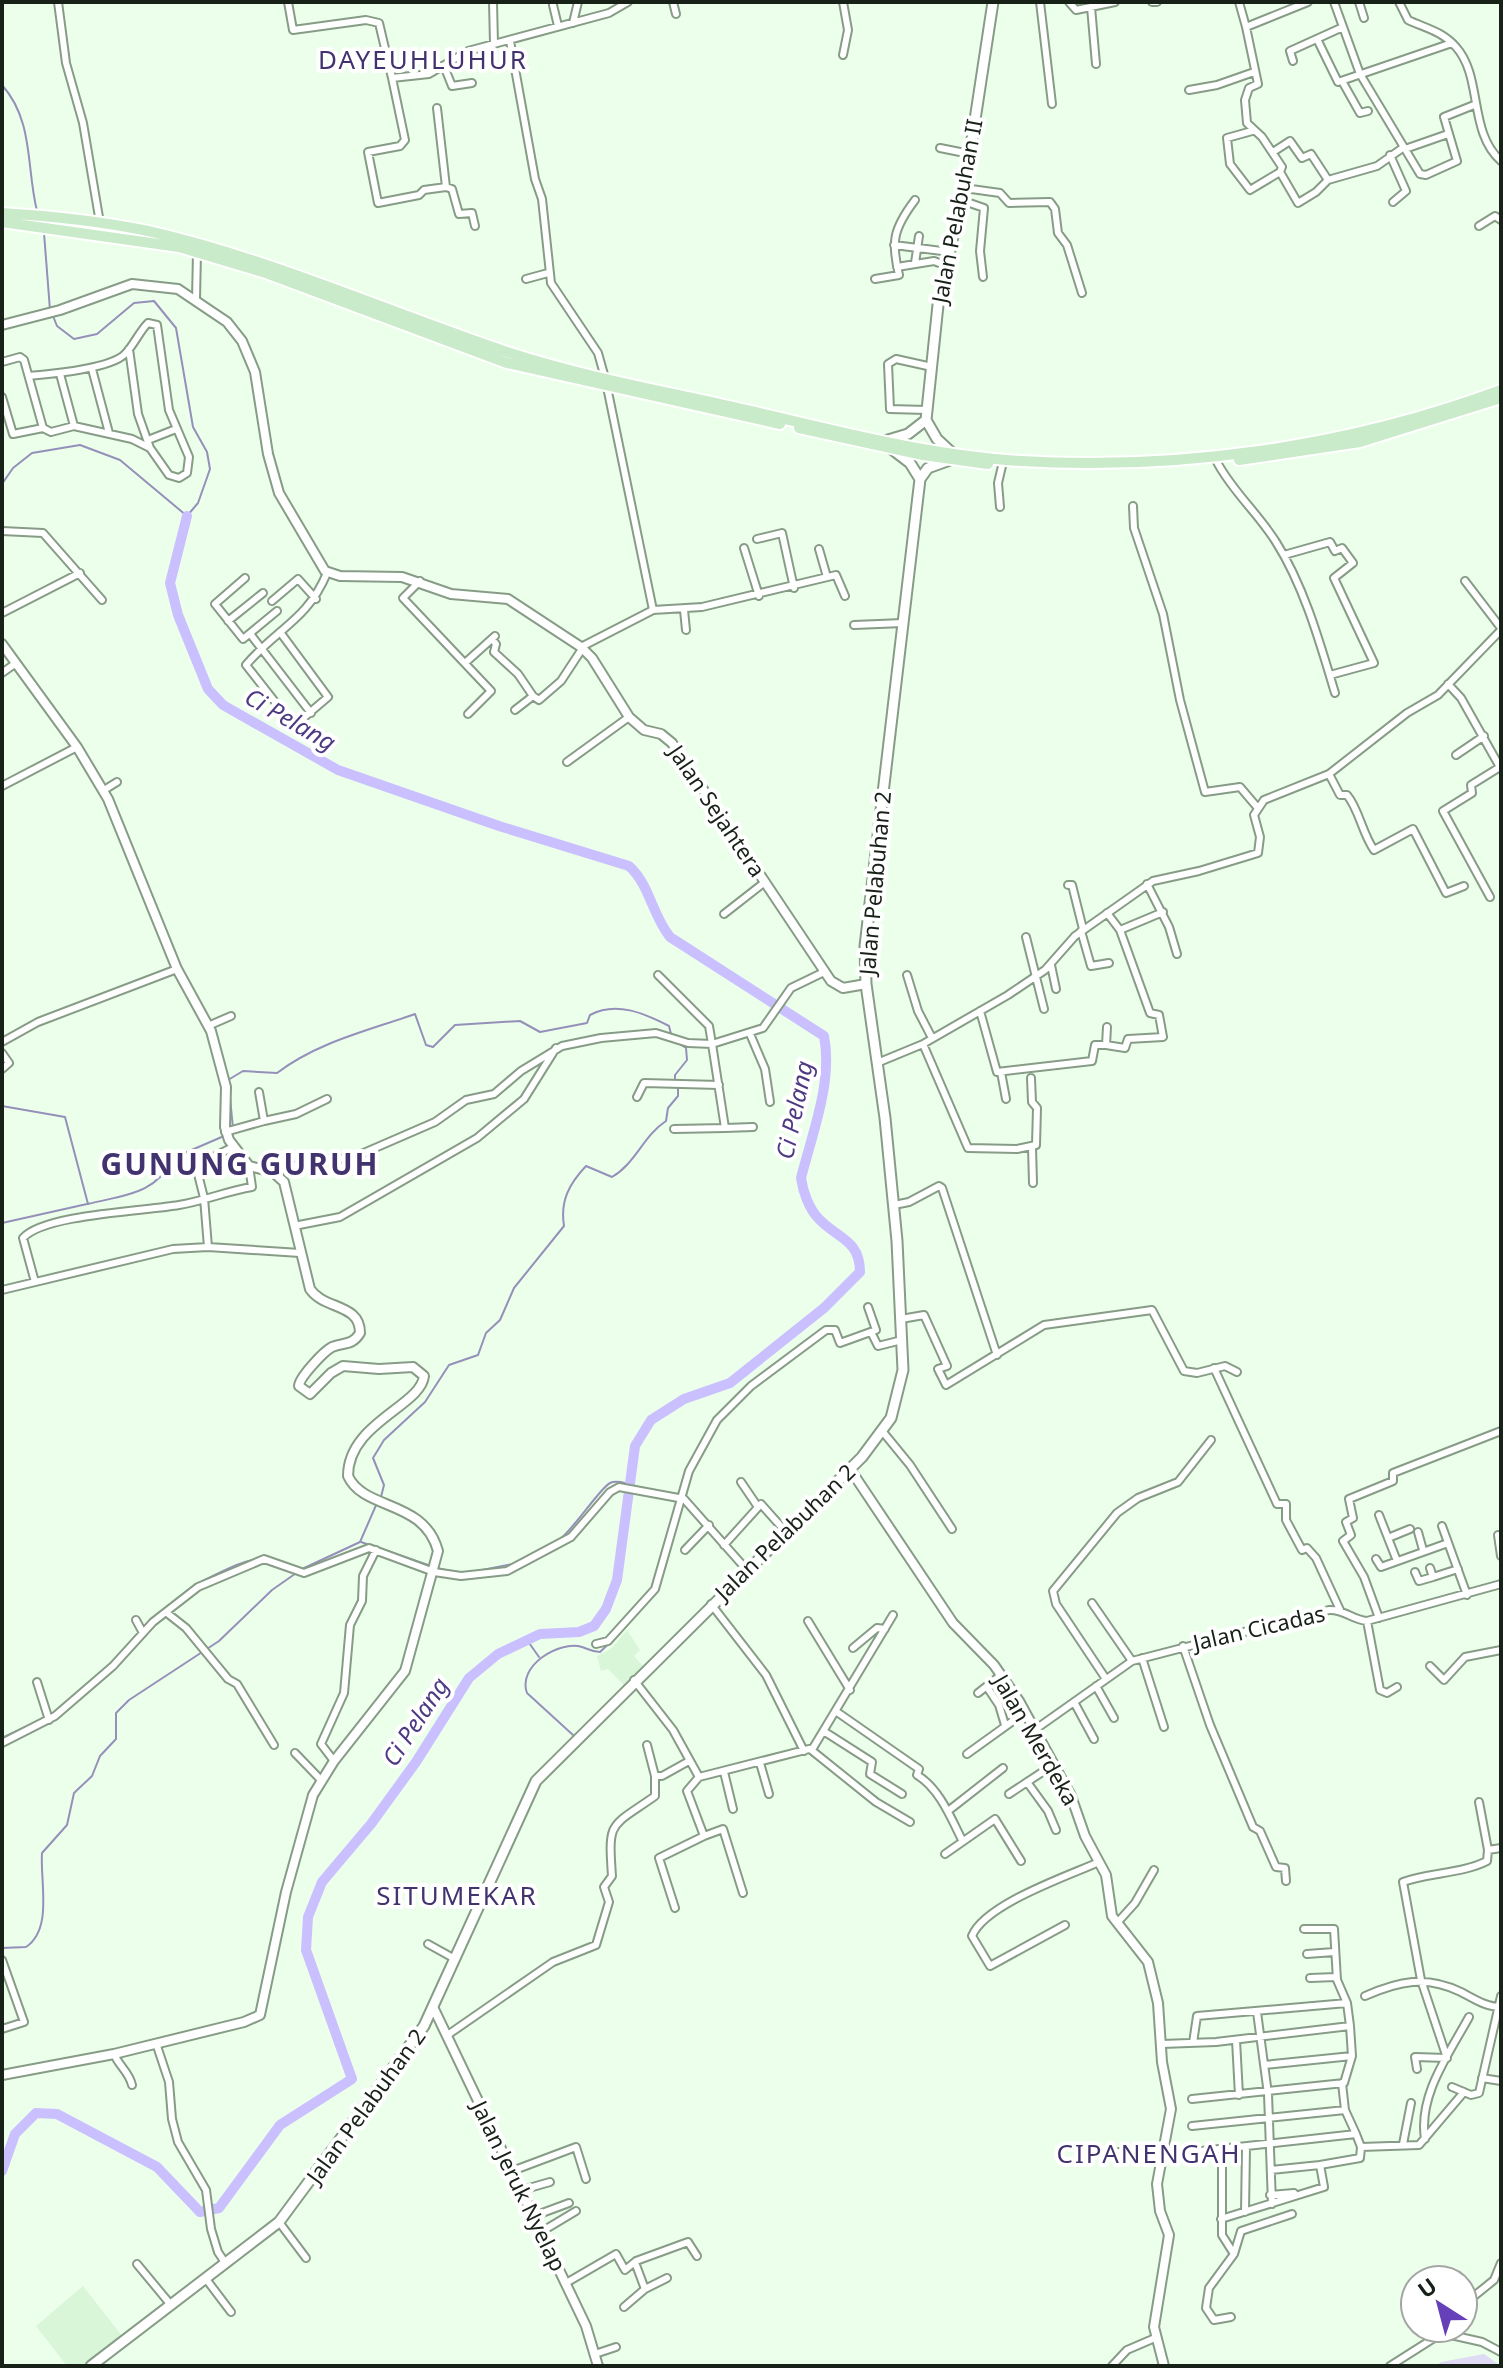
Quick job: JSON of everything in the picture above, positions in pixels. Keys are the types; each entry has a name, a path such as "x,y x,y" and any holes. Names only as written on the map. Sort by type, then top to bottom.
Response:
{"main road":[{"name":"Jalan Pelabuhan II","path":"926,415 938,305 964,188 993,2"},
{"path":"2,213 22,220"},
{"path":"2,222 22,220 65,224 234,258"},
{"path":"65,224 100,223 145,231 606,382 753,416 1002,466 1212,460 1360,442 1501,398"},
{"path":"1212,460 1357,433 1501,390"},
{"path":"888,444 908,434 926,415 937,439 953,457"},
{"path":"888,444 910,463 920,479 928,468 953,457 1071,463 1160,463"},
{"name":"Jalan Pelabuhan 2","path":"91,2366 279,2222 404,2058 434,2009 536,1781 634,1680 850,1469 883,1432 901,1388 902,1340 894,1205 866,984 865,946 920,479"}],"street":[{"path":"58,2 66,63 83,123 100,223"},
{"path":"288,2 293,30 366,20 379,23 405,140 400,146 368,152 378,203 446,187 452,189 459,214 472,213 475,226"},
{"path":"493,2 494,44"},
{"path":"573,23 578,2"},
{"path":"392,78 423,75 444,66 458,55 609,13 628,2"},
{"path":"673,2 676,14"},
{"path":"843,2 848,30 843,55"},
{"path":"1040,2 1052,104"},
{"path":"1069,2 1076,10 1115,2"},
{"path":"1246,27 1308,2"},
{"path":"1334,2 1360,74 1418,171 1426,175 1457,161 1445,116 1474,105"},
{"path":"1359,2 1364,18"},
{"path":"1399,2 1408,20 1428,27 1452,43 1464,60 1474,105 1491,151 1501,161"},
{"path":"1189,90 1257,69 1241,3"},
{"path":"553,5 558,26"},
{"path":"1091,7 1096,64"},
{"path":"1293,61 1290,51 1343,27"},
{"path":"1317,39 1334,80 1342,81 1452,43"},
{"path":"510,41 535,179 542,199 548,273 553,287 598,353 653,610"},
{"path":"444,66 452,86 472,83"},
{"path":"1252,131 1227,138 1231,167 1250,190 1280,172 1282,167 1262,137 1252,131 1247,123 1245,100 1249,88 1258,84 1254,72"},
{"path":"1342,81 1359,112 1368,111"},
{"path":"437,108 446,187"},
{"path":"1280,172 1297,203 1316,192 1328,180 1377,166 1404,148 1448,134"},
{"path":"1273,152 1290,141 1302,158 1311,154 1328,180"},
{"path":"940,148 970,154"},
{"path":"1390,155 1406,191 1393,202"},
{"path":"964,188 1000,193 1009,203 1050,202 1055,209 1058,233 1067,245 1082,293"},
{"path":"875,279 898,276 893,260 894,245 901,219 915,200"},
{"path":"961,200 984,208 980,251 983,277"},
{"path":"1479,226 1495,216 1501,220"},
{"path":"915,263 919,236 931,248"},
{"path":"894,245 950,252"},
{"path":"196,300 197,252"},
{"path":"897,267 934,261 947,266"},
{"path":"526,279 548,273"},
{"path":"2,325 60,310 132,284 178,289 227,322 250,357 279,493 327,573 316,599 280,632 248,662 247,668 292,727 328,697 280,632"},
{"path":"29,376 60,374 74,368 92,369 115,361 129,349 148,323 160,328 169,410 189,457 185,475 174,478 169,475 150,448 138,414 129,349"},
{"path":"2,362 22,358 43,428"},
{"path":"926,415 890,409 888,364 896,359 932,367"},
{"path":"92,369 109,433"},
{"path":"60,374 74,426"},
{"path":"2,397 13,434 43,428 51,432 74,426 132,439 150,448"},
{"path":"148,440 176,429"},
{"path":"1212,460 1261,518 1284,555 1335,693"},
{"path":"1000,507 998,483 1002,466"},
{"path":"1133,506 1134,528 1163,614 1180,700 1205,792 1240,787 1257,807"},
{"path":"2,531 43,533 102,600"},
{"path":"757,539 782,533 794,588"},
{"path":"1284,555 1330,542 1335,551 1342,548 1353,562 1334,578 1374,663 1330,675"},
{"path":"744,548 759,596"},
{"path":"819,549 827,577"},
{"path":"2,613 80,573"},
{"name":"Jalan Sejahtera","path":"327,573 420,581 451,594 508,599 582,648 592,658 629,717 644,730 661,734 672,743 824,972"},
{"path":"465,663 494,638 494,652 518,674 539,700 553,690 582,648 653,610 684,610 747,595 759,596 836,575 845,596"},
{"path":"245,578 215,604 243,639 277,611"},
{"path":"272,601 298,579 316,599"},
{"path":"420,581 403,598 491,691 468,714"},
{"path":"877,1063 923,1044 1036,976 1051,965 1082,930 1147,884 1161,877 1192,873 1258,853 1260,837 1254,815 1257,807 1269,796 1329,774 1448,684 1501,629 1465,581"},
{"path":"228,621 263,593"},
{"path":"684,610 686,630"},
{"path":"854,625 903,623"},
{"path":"251,635 311,713"},
{"path":"2,644 77,747 104,790 177,969 208,1026 226,1087 225,1132 249,1166 253,1186 179,1205 96,1214 32,1231 23,1238 35,1282"},
{"path":"2,673 16,663"},
{"path":"1448,684 1484,736 1500,768 1470,787 1472,793 1443,811 1490,897"},
{"path":"515,710 533,696"},
{"path":"567,762 629,717"},
{"path":"1456,755 1484,736"},
{"path":"2,786 77,747"},
{"path":"1329,774 1340,795 1347,795 1354,803 1361,830 1374,850 1413,829 1446,893 1464,886"},
{"path":"104,790 117,782"},
{"path":"724,914 765,882"},
{"path":"1147,884 1163,912 1177,954"},
{"path":"1068,885 1072,885 1092,967 1109,963"},
{"path":"1120,930 1163,912"},
{"path":"980,1011 997,1071 1001,1072 1092,1061 1095,1045 1125,1048 1127,1039 1163,1037 1159,1015 1150,1013 1120,930 1107,913"},
{"path":"1026,937 1044,1009"},
{"path":"1051,965 1056,989"},
{"path":"2,1042 38,1022 177,969"},
{"path":"249,1166 273,1172 315,1160 352,1158 435,1122 466,1100 494,1094 556,1048 601,1038 656,1033 696,1045 712,1044 763,1028 784,996 801,981 824,972 838,987 866,984"},
{"path":"658,975 709,1026 725,1128"},
{"path":"907,975 918,1011 932,1038"},
{"path":"208,1026 231,1016"},
{"path":"1106,1045 1107,1027"},
{"path":"750,1034 765,1069 770,1102"},
{"path":"923,1044 966,1147 1036,1145 1037,1108 1032,1102 1031,1078"},
{"path":"294,1226 340,1217 477,1138 524,1099 556,1048"},
{"path":"2,1053 9,1063 2,1069"},
{"path":"1001,1072 1006,1099"},
{"path":"637,1097 644,1083 719,1085"},
{"path":"259,1092 264,1121"},
{"path":"225,1132 296,1114 327,1099"},
{"path":"674,1129 753,1127"},
{"path":"208,1247 204,1198 196,1165 233,1147"},
{"path":"1032,1147 1033,1183"},
{"path":"2,2075 114,2054 244,2022 262,2012 297,1845 321,1780 405,1671 413,1653 426,1590 435,1569 437,1547 422,1525 388,1502 358,1492 347,1471 366,1434 419,1389 424,1376 413,1367 379,1369 343,1366 331,1373 310,1394 299,1386 300,1377 327,1350 355,1341 360,1328 351,1312 314,1295 307,1283 286,1186 273,1172"},
{"path":"894,1205 909,1202 939,1186 942,1188 997,1355"},
{"path":"2,1290 141,1255 208,1247 300,1253"},
{"path":"596,1644 608,1641 655,1589 684,1499 689,1471 704,1438 730,1405 826,1330 835,1330 840,1343 876,1330 868,1307"},
{"path":"901,1319 924,1315 947,1366 938,1369 946,1385 1044,1325 1152,1310 1184,1371 1197,1373 1225,1366 1237,1372"},
{"path":"871,1332 878,1346 902,1340"},
{"path":"1214,1368 1277,1504 1286,1504 1286,1522 1302,1550 1307,1548 1316,1558 1340,1610"},
{"path":"883,1432 910,1465 952,1529"},
{"path":"1379,1618 1364,1577 1343,1541 1351,1535 1346,1522 1353,1517 1349,1499 1393,1481 1393,1473 1498,1433 1501,1442"},
{"path":"1106,1679 1056,1604 1053,1591 1117,1513 1138,1498 1178,1482 1211,1440"},
{"name":"Jalan Merdeka","path":"850,1469 953,1623 1001,1675 1024,1713 1071,1796 1108,1881 1110,1909 1117,1923 1148,1962 1156,1985 1164,2080 1171,2109 1159,2159 1158,2200 1169,2235 1155,2338 1164,2366"},
{"path":"741,1482 758,1507"},
{"path":"7,1738 56,1712 114,1661 152,1620 167,1613 200,1583 221,1572 264,1559 283,1561 304,1573 362,1549 376,1550 461,1576 521,1567 571,1537 610,1492 619,1487 653,1490 684,1499 746,1569"},
{"path":"724,1545 763,1504 785,1531"},
{"path":"1379,1515 1397,1561"},
{"path":"685,1550 709,1525"},
{"path":"1442,1526 1467,1595"},
{"path":"1388,1538 1410,1529"},
{"path":"1418,1532 1423,1550"},
{"path":"1498,1535 1501,1556"},
{"path":"1376,1559 1380,1567 1448,1543"},
{"path":"334,1761 321,1744 344,1693 350,1625 362,1601 363,1576 376,1550"},
{"path":"1430,1568 1433,1577"},
{"path":"1415,1572 1419,1581 1458,1569"},
{"path":"1397,1687 1387,1693 1380,1690 1367,1621 1501,1584"},
{"path":"1092,1603 1132,1661"},
{"path":"711,1604 766,1675 807,1750 876,1802 910,1822"},
{"name":"Jalan Cicadas","path":"1033,1731 1132,1661 1183,1646 1340,1610 1357,1620 1367,1621"},
{"path":"167,1613 186,1628 228,1679 237,1684 274,1745"},
{"path":"704,1836 687,1791 699,1777 807,1750 825,1732 893,1615"},
{"path":"136,1620 142,1632"},
{"path":"808,1621 850,1690"},
{"path":"853,1648 877,1628 885,1629"},
{"path":"1183,1646 1210,1725 1253,1827 1260,1831 1276,1867 1285,1868 1286,1881"},
{"path":"1430,1666 1444,1680 1465,1657 1501,1650"},
{"path":"1142,1658 1164,1727"},
{"path":"978,1693 1001,1675"},
{"path":"634,1680 673,1730 699,1777"},
{"path":"37,1682 48,1718"},
{"path":"1096,1686 1114,1718"},
{"path":"987,1687 1005,1725"},
{"path":"1074,1702 1094,1739"},
{"path":"837,1712 919,1769 917,1775 925,1780 948,1811 962,1840"},
{"path":"967,1754 1024,1713"},
{"path":"825,1732 872,1762 870,1774 902,1794"},
{"path":"449,2034 553,1962 596,1945 609,1906 604,1887 612,1876 608,1853 611,1832 623,1816 655,1796 655,1776 647,1745"},
{"path":"295,1753 321,1780"},
{"path":"655,1776 666,1774 689,1761"},
{"path":"760,1763 769,1794"},
{"path":"1009,1794 1053,1765"},
{"path":"948,1811 1003,1768"},
{"path":"724,1772 733,1809"},
{"path":"1027,1782 1048,1811 1056,1830"},
{"path":"1447,2058 1421,1980 1403,1882 1457,1873 1487,1861 1488,1850 1479,1802"},
{"path":"945,1854 995,1819 1021,1861"},
{"path":"675,1908 660,1857 717,1828 723,1829 743,1893"},
{"path":"1488,1850 1501,1848"},
{"path":"1065,1925 990,1966 972,1936 992,1916 1019,1898 1099,1862"},
{"path":"1117,1923 1135,1903 1154,1870"},
{"path":"1271,2170 1358,2160 1361,2147 1345,2110 1342,2083 1352,2056 1347,2003 1336,1977 1333,1927 1304,1929"},
{"path":"428,1944 455,1959"},
{"path":"1307,1954 1334,1952"},
{"path":"2,1960 24,2022 2,2029"},
{"path":"1310,1978 1336,1977"},
{"path":"1365,1996 1406,1981 1421,1980 1498,2008"},
{"path":"1452,2087 1478,2094 1501,1996"},
{"path":"1193,2043 1195,2016 1347,2003"},
{"name":"Jalan Jeruk Nyelap","path":"434,2009 449,2034 566,2283 598,2366"},
{"path":"1257,2012 1268,2093 1272,2204"},
{"path":"1425,2139 1423,2127 1431,2089 1469,2017"},
{"path":"1162,2044 1236,2040 1350,2026"},
{"path":"1236,2040 1239,2095"},
{"path":"156,2043 169,2082 172,2119 178,2142 205,2188 211,2229 218,2252 226,2264"},
{"path":"114,2054 132,2085"},
{"path":"1264,2065 1352,2056"},
{"path":"1417,2069 1415,2057 1447,2058"},
{"path":"1482,2078 1501,2081"},
{"path":"1192,2099 1342,2083"},
{"path":"1361,2147 1419,2145 1464,2092"},
{"path":"1403,2144 1411,2103"},
{"path":"1192,2126 1345,2110"},
{"path":"1201,2151 1356,2134"},
{"path":"512,2171 576,2147 586,2179"},
{"path":"1245,2212 1246,2147"},
{"path":"1222,2150 1222,2235 1234,2254"},
{"path":"1105,2154 1120,2152 1159,2159"},
{"path":"1221,2219 1324,2187 1320,2165"},
{"path":"522,2190 550,2182"},
{"path":"1270,2195 1303,2193"},
{"path":"534,2216 569,2203"},
{"path":"541,2232 576,2211"},
{"path":"1231,2317 1214,2320 1206,2308 1209,2288 1234,2254 1241,2231 1292,2214"},
{"path":"279,2222 306,2258"},
{"path":"645,2289 636,2261 688,2242 697,2256"},
{"path":"566,2283 616,2254 624,2269 636,2265"},
{"path":"1479,2292 1494,2280 1501,2263"},
{"path":"137,2264 171,2305"},
{"path":"624,2307 645,2289 667,2278"},
{"path":"206,2279 231,2312"},
{"path":"1112,2366 1127,2350 1155,2338"},
{"path":"1479,2341 1501,2352"},
{"path":"1390,2366 1422,2344"},
{"path":"595,2354 616,2347"}],"shaded area":[{"path":"627,1630 640,1650 634,1656 643,1666 624,1685 608,1669 601,1671 597,1656 612,1648"},
{"path":"83,2286 123,2337 85,2366 67,2366 36,2326"},
{"path":"1484,2354 1501,2366 1436,2366 1441,2362"}],"waterway":[{"name":"Ci Pelang","path":"2,85 12,99 24,129 37,211"},
{"name":"Ci Pelang","path":"44,233 50,310"},
{"name":"Ci Pelang","path":"2,484 13,468 32,453 80,445 120,460 187,516 198,503 210,469 207,452 193,427 176,328 154,301 134,303 97,334 74,339 57,326 53,316"},
{"name":"Ci Pelang","path":"2,2171 15,2134 36,2113 57,2114 157,2167 200,2212 219,2208 280,2125 352,2079 306,1950 308,1917 322,1882 371,1824 416,1762 469,1678 498,1654 540,1634 579,1632 594,1626 606,1609 617,1580 635,1446 651,1420 684,1399 730,1383 824,1308 860,1272 852,1246 826,1226 812,1210 801,1178 824,1090 824,1036 670,937 642,882 629,866 499,826 338,770 223,705 208,689 178,615 170,583 187,516"},
{"path":"228,1080 243,1071 277,1073 326,1045 415,1014 426,1045 433,1047 455,1025 520,1021 540,1032 587,1023 590,1015 610,1009 630,1010 650,1017 669,1026 671,1034"},
{"path":"675,1081 675,1075 687,1060 686,1048 677,1042"},
{"path":"381,1497 384,1485 373,1458 384,1440 425,1402 449,1365 478,1355 486,1333 500,1320 514,1288 564,1226 565,1201 580,1173 586,1166 612,1177 620,1171 666,1121 668,1108 678,1096 678,1087"},
{"path":"230,1098 233,1128"},
{"path":"2,1106 65,1117 88,1204 137,1192 157,1180 173,1158 224,1136"},
{"path":"2,1223 87,1204"},
{"path":"558,1541 606,1486 615,1482 630,1484"},
{"path":"2,1948 26,1947 40,1929 42,1853 67,1825 74,1793 92,1776 100,1756 116,1739 116,1713 129,1700 219,1641 272,1590 302,1569 360,1542 377,1503"},
{"path":"361,1542 431,1566"},
{"path":"199,1583 244,1562 267,1559 289,1565"},
{"path":"472,1572 513,1564"},
{"path":"437,1568 450,1571"},
{"path":"573,1735 527,1693 528,1673 552,1651 573,1646 600,1652 620,1633"},
{"path":"527,1640 539,1657"},
{"path":"96,1677 112,1663"},
{"path":"2,1738 44,1718"}],"district":[{"name":"DAYEUHLUHUR","path":"423,60"},
{"name":"GUNUNG GURUH","path":"240,1165"},
{"name":"SITUMEKAR","path":"457,1896"},
{"name":"CIPANENGAH","path":"1149,2154"}]}
